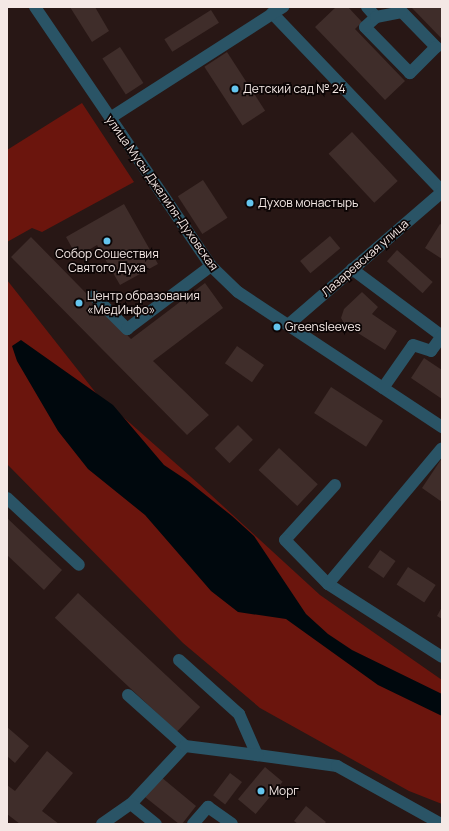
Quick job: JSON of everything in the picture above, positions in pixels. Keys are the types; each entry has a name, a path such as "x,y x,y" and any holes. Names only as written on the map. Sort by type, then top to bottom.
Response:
{"street":[{"name":"улица Мусы Джалиля-Духовская","path":"35,7 211,266 238,292 442,427"},
{"path":"367,7 376,17"},
{"path":"110,118 278,10 442,192"},
{"path":"402,12 436,47 410,74 365,27 376,17 402,12"},
{"name":"Лазаревская улица","path":"288,325 442,192"},
{"path":"94,296 127,329 211,266"},
{"path":"352,269 442,336 432,351 413,345 383,388"},
{"path":"328,584 442,448"},
{"path":"335,485 285,540 328,584 442,658"},
{"path":"7,498 79,565"},
{"path":"179,660 239,714 257,755"},
{"path":"128,695 185,746 337,766 441,824"},
{"path":"102,824 131,804 185,746"},
{"path":"131,804 156,824"},
{"path":"193,824 208,806 232,824"}],"shaded area":[{"path":"82,103 134,182 42,232 32,228 7,242 7,150"},
{"path":"7,280 96,393 199,484 320,595 442,680 442,804 409,791 260,708 183,643 7,464"},
{"path":"21,340 113,405 164,465 188,481 232,516 254,536 306,614 328,634 352,650 442,694 442,716 378,685 286,619 238,612 211,591 145,515 88,469 58,431 17,361 12,346"}],"building":[{"path":"70,7 95,7 109,31 92,42"},
{"path":"336,7 348,7 362,22 355,29 405,81 385,100 315,27"},
{"path":"411,7 442,7 442,39"},
{"path":"211,10 219,23 172,52 164,39"},
{"path":"120,47 143,83 126,95 102,58"},
{"name":"Детский сад № 24","path":"227,52 265,111 242,125 204,67"},
{"path":"352,132 398,181 374,203 329,154"},
{"path":"203,180 228,218 202,234 178,196"},
{"name":"Собор Сошествия Святого Духа","path":"124,204 158,264 120,285 97,245 77,257 66,237"},
{"path":"440,224 442,225 442,259 425,248"},
{"path":"330,236 340,248 310,273 300,261"},
{"path":"31,237 131,339 205,283 223,308 153,361 209,415 187,435 11,257"},
{"path":"397,250 433,282 423,293 387,261"},
{"path":"362,292 378,307 372,314 397,331 385,350 345,325 341,318 344,309"},
{"path":"237,346 264,365 252,382 225,363"},
{"path":"424,358 442,370 442,399 411,378"},
{"path":"331,387 383,421 366,447 314,413"},
{"path":"238,425 253,440 230,463 215,448"},
{"path":"279,448 318,484 297,506 259,470"},
{"path":"442,458 442,502 422,488"},
{"path":"7,518 62,570 44,590 7,555"},
{"path":"380,550 396,561 384,578 368,567"},
{"path":"408,567 436,585 424,603 397,585"},
{"path":"78,593 200,707 177,732 55,618"},
{"path":"442,607 442,619 437,616"},
{"path":"7,727 29,746 15,763 7,756"},
{"path":"47,751 73,773 42,811 59,824 20,824 7,814 7,785 15,791"},
{"name":"Морг","path":"265,767 283,782 256,814 238,799"},
{"name":"Морг","path":"230,773 242,782 225,804 213,795"},
{"path":"161,777 196,806 182,824 179,824 145,797"},
{"path":"306,806 326,822 324,824 298,824 294,821"}],"place":[{"name":"Детский сад № 24","path":"235,89"},
{"name":"Духов монастырь","path":"250,203"},
{"name":"Собор Сошествия Святого Духа","path":"107,241"},
{"name":"Центр образования «МедИнфо»","path":"79,303"},
{"name":"Greensleeves","path":"277,327"},
{"name":"Морг","path":"261,791"}]}
